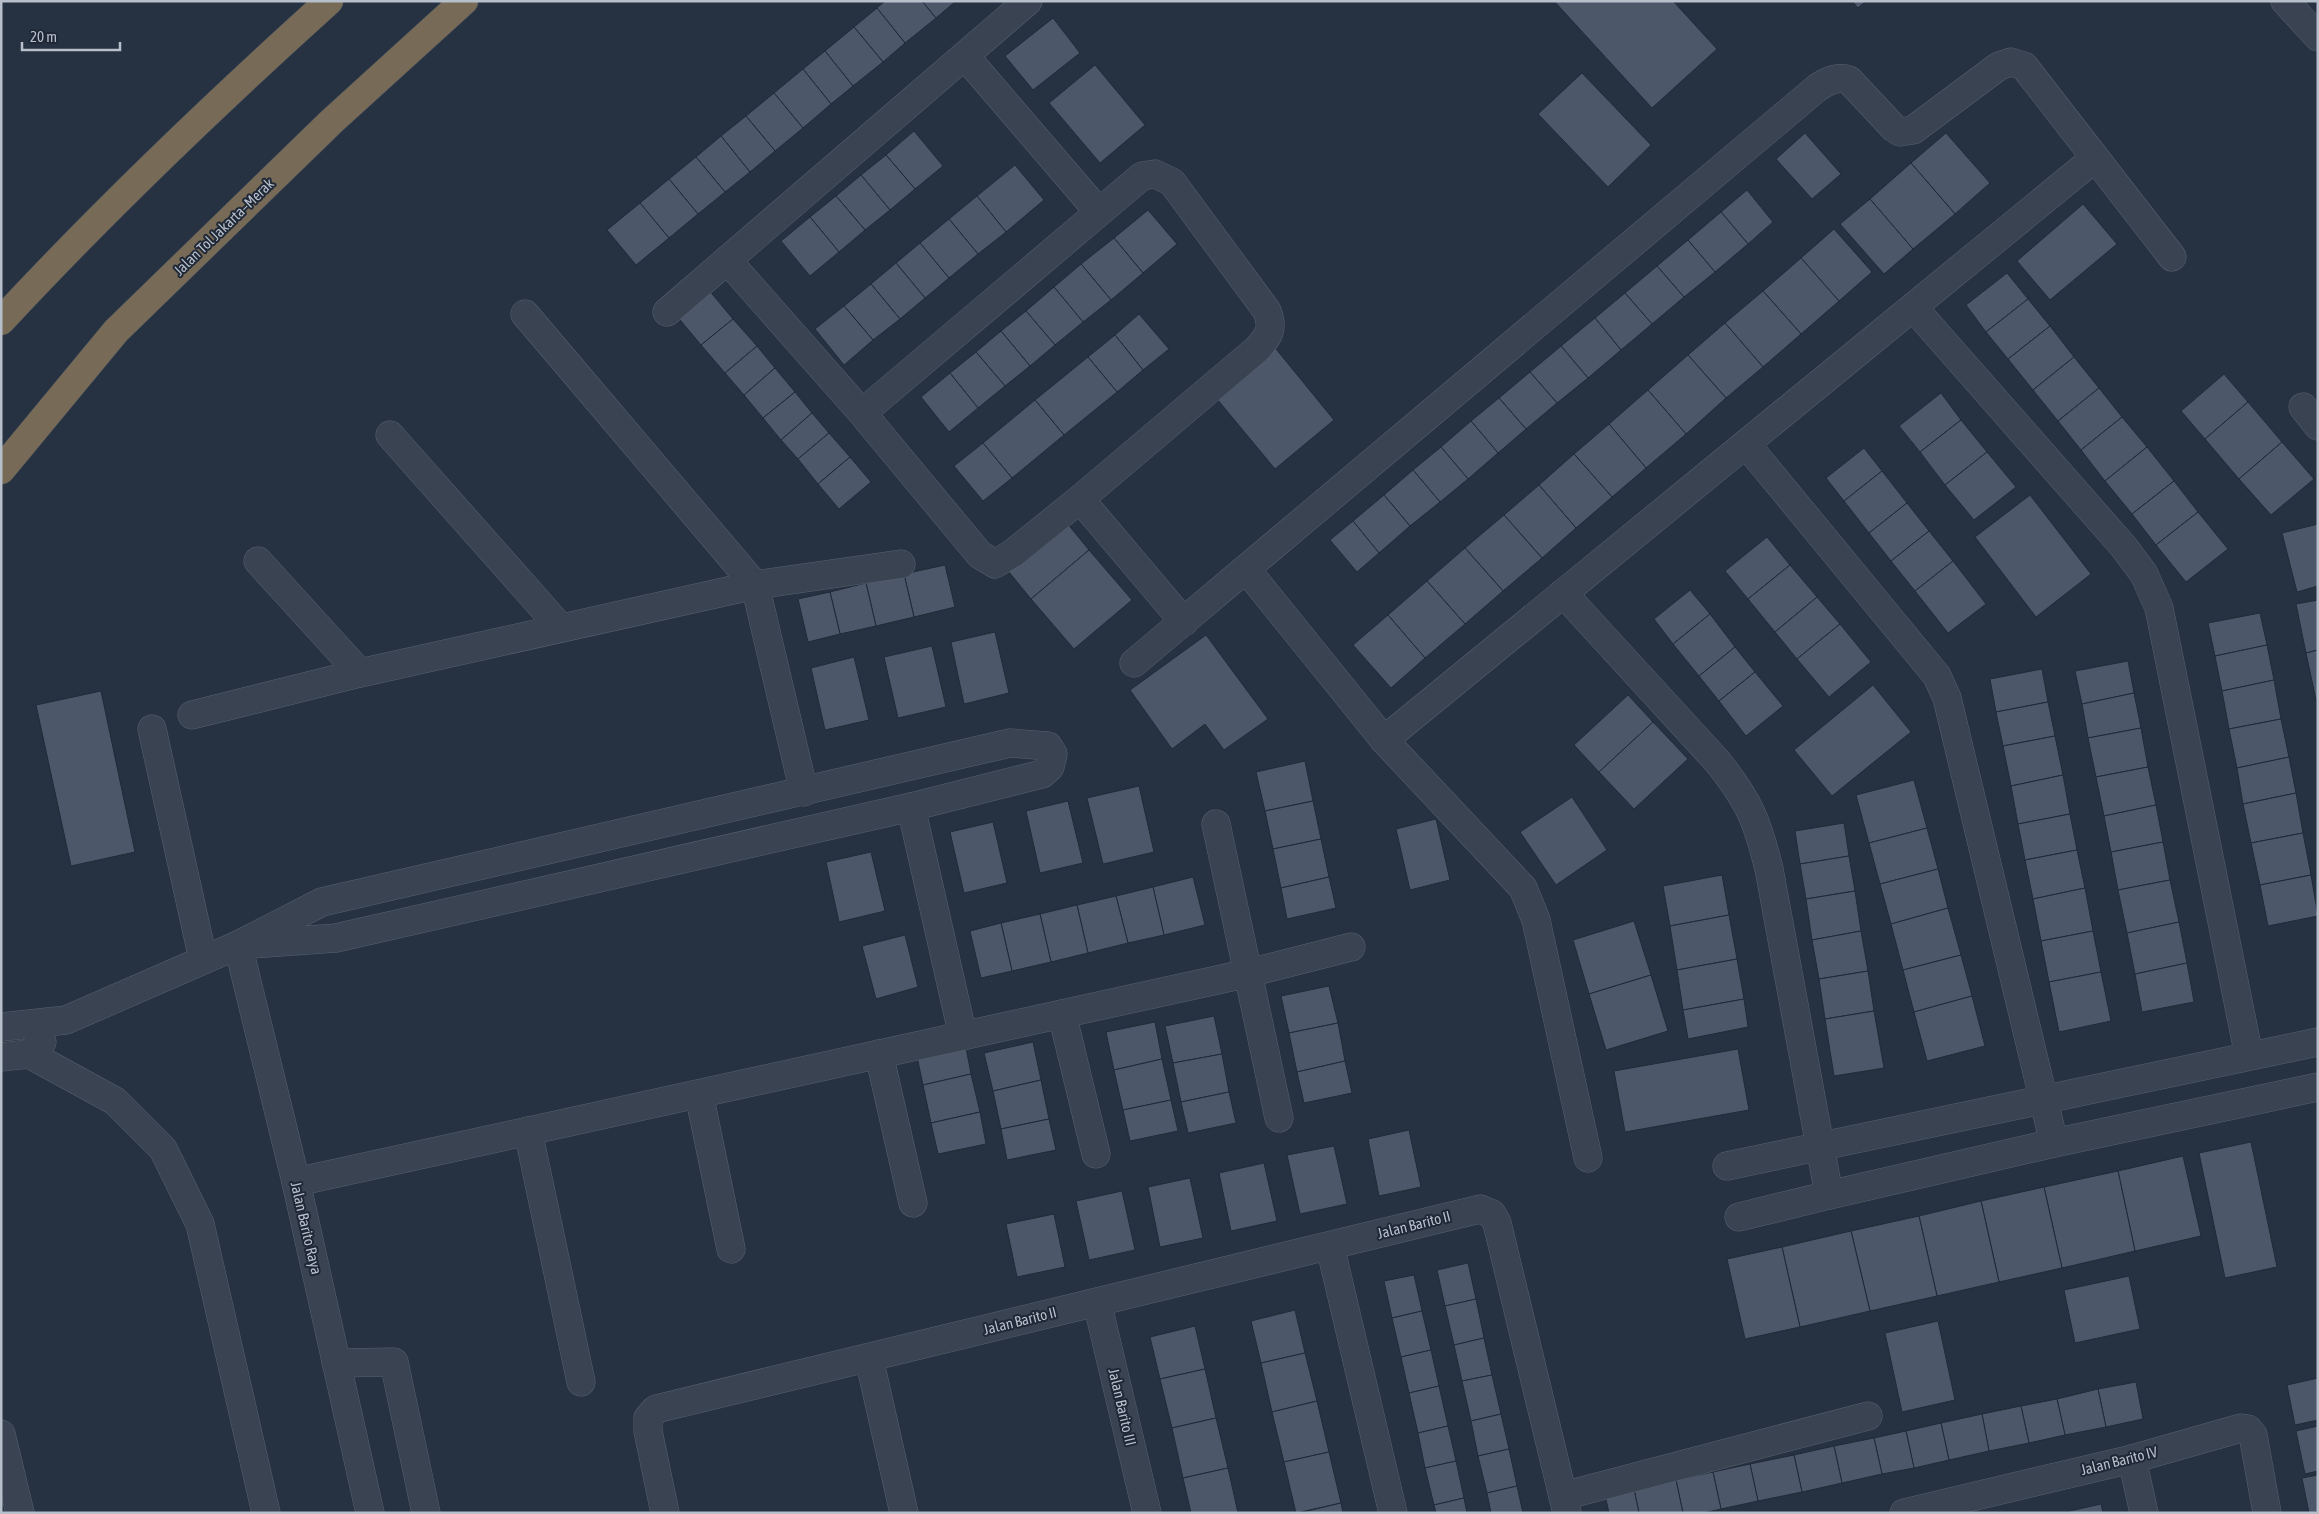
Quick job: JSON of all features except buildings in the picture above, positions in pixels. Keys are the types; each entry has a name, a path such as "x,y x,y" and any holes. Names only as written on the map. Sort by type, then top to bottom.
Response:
{"highway":[{"path":"1,321 59,260 270,55 329,1"},
{"name":"Jalan Tol Jakarta–Merak","path":"1,470 116,331 332,121 464,1"}],"street":[{"path":"667,312 1028,1"},
{"path":"2284,1 2318,37"},
{"path":"965,56 1098,211"},
{"path":"1134,663 1824,83 1842,78 1849,80 1894,128 1903,132 1913,130 1998,66 2016,63 2030,71 2172,257"},
{"path":"1384,740 2095,158"},
{"path":"727,260 862,413 980,555 995,564 1013,553 1080,499 1257,349 1270,336 1272,322 1267,311 1172,182 1165,177 1155,174 1142,176 1098,211 862,413"},
{"path":"1913,307 2123,546 2144,574 2159,608 2249,1056"},
{"path":"525,314 755,585 804,792"},
{"path":"390,436 561,628"},
{"path":"1746,444 1937,676 1949,707 2054,1143"},
{"path":"1080,499 1184,622"},
{"path":"258,561 360,674"},
{"path":"192,715 360,674 755,585 901,564"},
{"path":"1246,569 1384,740 1527,894 1536,920 1588,1158"},
{"path":"1563,593 1717,761 1741,791 1758,824 1770,869 1829,1195"},
{"path":"152,728 203,959"},
{"path":"1,1058 29,1054 70,1019 238,945 322,902 1010,743 1048,746 1053,754 1050,767 1042,774 911,806 336,938 238,945"},
{"path":"911,806 962,1036"},
{"path":"1216,824 1249,973 1278,1118"},
{"path":"528,855 539,892"},
{"name":"Jalan Barito Raya","path":"238,945 296,1182 370,1513"},
{"path":"296,1182 1249,973 1351,947"},
{"path":"1062,1014 1096,1154"},
{"path":"1,1027 70,1019"},
{"path":"1727,1166 2318,1042"},
{"path":"29,1054 115,1101 163,1149 200,1224 266,1513"},
{"path":"879,1054 913,1203"},
{"path":"1739,1216 2054,1143 2318,1087"},
{"path":"699,1094 731,1249"},
{"path":"528,1131 581,1382"},
{"name":"Jalan Barito II","path":"665,1513 648,1431 648,1418 656,1409 1480,1209 1489,1212 1497,1223 1565,1504"},
{"path":"1330,1246 1394,1513"},
{"name":"Jalan Barito III","path":"1098,1302 1147,1513"},
{"path":"868,1358 904,1513"},
{"path":"336,1363 394,1362 426,1513"},
{"path":"1565,1504 1868,1416"},
{"name":"Jalan Barito IV","path":"1904,1513 2132,1459 2241,1428 2248,1428 2253,1435 2267,1513"},
{"path":"1,1434 20,1513"},
{"path":"2132,1459 2144,1513"}]}
